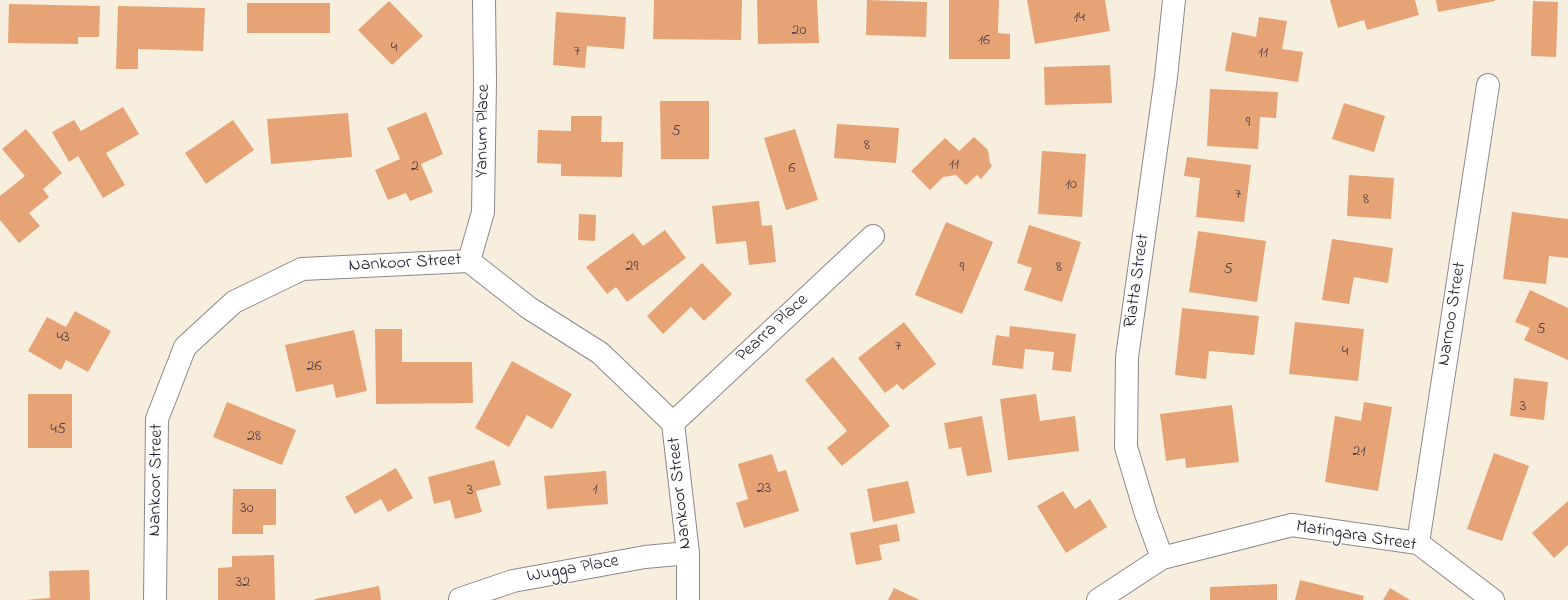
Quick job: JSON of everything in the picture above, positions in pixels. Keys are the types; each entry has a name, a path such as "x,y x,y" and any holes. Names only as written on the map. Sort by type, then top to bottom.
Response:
{"street":[{"name":"Yanum Place","path":"469,261 483,212 485,80 484,0"},
{"name":"Riatta Street","path":"1162,558 1146,514 1126,447 1127,357 1166,77 1174,0"},
{"name":"Narnoo Street","path":"1418,543 1488,85"},
{"name":"Pearra Place","path":"673,423 873,236"},
{"name":"Nankoor Street","path":"155,600 157,419 185,347 234,302 302,269 469,261 529,308 600,353 673,423 688,553 688,600"},
{"name":"Matingara Street","path":"1098,600 1162,558 1292,525 1418,543 1493,600"},
{"name":"Wugga Place","path":"460,599 513,581 645,557 688,553"}],"building":[{"path":"654,0 742,0 741,40 653,39"},
{"path":"757,0 817,0 819,43 758,44"},
{"path":"867,0 927,2 926,37 866,35"},
{"path":"949,0 999,0 998,33 1010,34 1010,59 949,59"},
{"path":"1027,0 1105,0 1110,31 1035,44"},
{"path":"1330,0 1415,0 1419,15 1367,30 1364,20 1338,28"},
{"path":"1436,0 1495,0 1495,1 1438,12"},
{"path":"389,1 423,36 392,65 358,30"},
{"path":"1533,1 1558,2 1556,57 1531,56"},
{"path":"247,3 330,3 330,33 247,33"},
{"path":"9,4 100,6 99,37 78,37 78,44 8,43"},
{"path":"118,6 205,8 203,51 138,49 138,69 116,69"},
{"path":"556,12 626,17 624,49 587,46 585,68 553,65"},
{"path":"1259,17 1287,21 1282,49 1303,52 1298,82 1225,71 1232,32 1256,37"},
{"path":"1110,65 1112,103 1045,105 1044,67"},
{"path":"1210,89 1278,92 1276,118 1260,117 1258,149 1207,146"},
{"path":"660,101 709,101 709,159 661,159"},
{"path":"1344,103 1385,116 1374,152 1332,139"},
{"path":"123,107 139,134 106,153 125,185 103,198 78,156 69,162 52,132 74,120 81,131"},
{"path":"426,112 443,154 421,164 433,192 410,201 406,193 388,200 375,170 400,159 387,128"},
{"path":"348,113 352,157 271,164 267,119"},
{"path":"571,116 602,116 601,142 623,142 622,177 561,176 561,164 537,163 538,130 571,131"},
{"path":"233,120 254,150 206,184 185,153"},
{"path":"837,124 899,128 896,163 834,158"},
{"path":"26,129 62,173 43,189 49,197 29,213 40,226 19,243 0,220 0,196 25,176 2,149"},
{"path":"795,129 818,200 786,210 764,138"},
{"path":"974,137 988,150 990,163 992,166 981,179 977,175 966,185 956,175 943,177 930,190 911,171 945,138 959,151"},
{"path":"1042,151 1086,154 1082,217 1038,214"},
{"path":"1187,157 1251,165 1244,222 1196,217 1200,178 1184,176"},
{"path":"1349,175 1394,178 1391,219 1347,216"},
{"path":"759,201 762,226 772,225 776,262 749,265 746,241 716,244 712,206"},
{"path":"1512,212 1568,219 1568,258 1549,256 1546,284 1503,279"},
{"path":"579,214 596,215 595,241 578,240"},
{"path":"946,222 993,242 962,314 915,295"},
{"path":"1029,225 1081,242 1062,302 1024,290 1032,268 1017,263"},
{"path":"665,230 686,258 627,302 616,287 607,294 586,267 633,233 643,246"},
{"path":"1198,231 1266,241 1257,302 1189,292"},
{"path":"1332,239 1393,248 1388,283 1354,277 1349,304 1322,300"},
{"path":"702,263 732,294 704,321 691,307 663,334 647,316"},
{"path":"1530,290 1568,308 1568,360 1524,340 1530,328 1515,322"},
{"path":"1182,308 1259,316 1254,355 1209,351 1206,379 1175,375"},
{"path":"75,311 111,331 88,372 66,360 61,370 28,351 47,317 66,327"},
{"path":"904,322 936,364 903,390 897,384 885,393 858,358"},
{"path":"1295,322 1364,329 1358,381 1289,374"},
{"path":"1010,326 1076,334 1071,372 1052,370 1054,352 1025,349 1023,369 992,365 996,335 1009,337"},
{"path":"375,329 402,329 402,362 472,362 473,403 376,404"},
{"path":"354,330 367,391 336,398 333,384 296,392 285,345"},
{"path":"833,357 890,426 842,466 827,448 847,431 805,380"},
{"path":"512,361 572,394 552,429 527,415 509,447 475,428"},
{"path":"1514,378 1548,382 1544,420 1510,416"},
{"path":"28,394 72,394 72,448 28,448"},
{"path":"1036,394 1040,421 1075,416 1079,451 1008,460 1000,399"},
{"path":"227,402 296,430 282,465 213,437"},
{"path":"1364,402 1392,407 1378,491 1325,482 1335,416 1361,421"},
{"path":"1232,405 1239,462 1186,468 1185,458 1166,461 1160,414"},
{"path":"982,416 992,472 967,476 961,447 949,449 944,423"},
{"path":"1494,453 1529,466 1502,541 1467,529"},
{"path":"772,454 778,472 786,470 799,511 744,528 736,503 748,499 738,464"},
{"path":"494,460 501,485 476,491 482,512 455,519 450,500 434,504 428,477"},
{"path":"396,468 413,498 388,512 381,499 355,514 345,497"},
{"path":"606,471 608,504 547,509 544,476"},
{"path":"908,481 915,513 873,522 867,489"},
{"path":"233,489 276,489 276,525 263,525 263,534 232,534"},
{"path":"1063,491 1075,509 1090,499 1107,527 1066,553 1037,506"},
{"path":"1568,501 1568,545 1554,558 1532,533"},
{"path":"897,524 900,541 879,545 882,560 856,565 850,533"},
{"path":"274,555 275,600 218,600 218,568 232,567 232,556"},
{"path":"89,570 90,600 25,600 50,598 49,571"},
{"path":"1300,580 1364,596 1363,600 1295,600"},
{"path":"1277,584 1277,600 1210,600 1210,587"},
{"path":"379,586 381,600 315,600 315,599"},
{"path":"894,588 920,600 888,600"},
{"path":"1390,588 1410,600 1383,600"}]}
